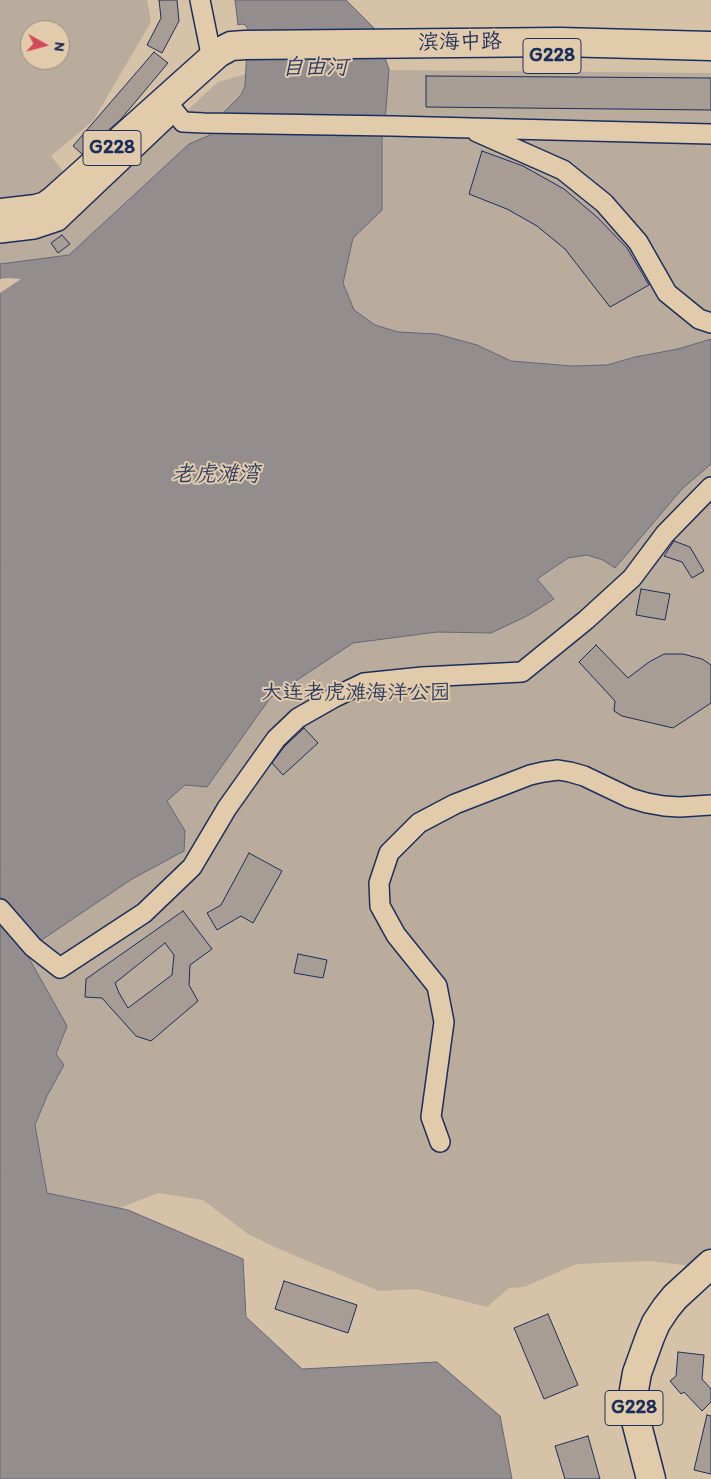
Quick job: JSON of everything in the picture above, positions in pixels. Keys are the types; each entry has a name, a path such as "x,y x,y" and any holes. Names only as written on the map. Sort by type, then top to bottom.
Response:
{"highway":[{"name":"滨海中路","path":"393,52 560,42 711,46"},
{"name":"滨海中路","path":"0,213 46,206 212,59 231,46 244,52 393,52 711,59"},
{"name":"G228","path":"651,1479 634,1406 637,1373 656,1323 675,1297 711,1264"},
{"name":"G228","path":"650,1337 711,1282"}],"street":[{"path":"200,0 212,59"},
{"path":"0,233 34,229 58,221 174,111 183,122 204,123 711,134"},
{"path":"470,128 563,170 604,203 638,242 667,292 699,319 711,323"},
{"path":"0,908 33,947 60,968 144,913 192,867 227,808 276,739 298,718 364,682 522,672 586,620 632,578 665,534 711,487"},
{"path":"440,1142 431,1117 444,1022 437,986 396,935 380,906 379,883 389,853 419,823 455,804 530,775 543,772 558,770 584,776 630,798 647,803 680,807 711,805"}],"green space":[{"name":"大连老虎滩海洋公园","path":"0,0 147,0 151,22 93,121 51,156 87,202 218,82 253,72 404,70 711,73 711,1250 691,1266 650,1261 576,1264 524,1287 509,1288 487,1307 416,1289 379,1291 248,1234 203,1200 158,1193 0,1255"}],"water":[{"name":"老虎滩湾","path":"235,0 346,0 374,28 389,69 382,138 382,210 353,238 343,283 354,310 375,325 398,332 437,334 477,345 511,361 572,366 607,365 635,357 678,349 711,339 711,464 682,489 615,568 603,560 587,555 568,558 537,579 554,599 527,616 491,633 437,632 353,643 270,698 207,787 185,785 167,801 185,831 184,851 132,879 40,941 26,953 67,1026 56,1054 64,1065 47,1096 35,1125 47,1193 128,1210 243,1259 246,1317 302,1369 437,1362 500,1416 512,1479 0,1479 0,264 69,255 189,144 210,135 218,118 241,95 245,86 248,29 245,25 238,25"}],"pier":[{"path":"0,279 21,279 0,293"}],"building":[{"path":"159,0 177,0 179,21 162,53 147,45 161,18"},
{"path":"154,52 168,63 121,119 82,154 73,146"},
{"path":"426,76 711,78 711,110 426,107"},
{"path":"482,151 523,166 564,189 597,217 627,248 649,285 610,307 565,249 537,226 507,209 469,194"},
{"path":"62,235 70,244 58,253 51,243"},
{"path":"674,541 690,547 704,571 692,578 682,562 664,556"},
{"path":"641,589 670,594 665,620 636,615"},
{"path":"596,645 628,678 649,662 664,654 683,654 702,659 711,665 711,703 673,728 622,716 614,711 615,701 579,662"},
{"path":"304,728 318,743 283,775 272,763 285,746"},
{"path":"249,853 282,871 253,923 241,916 217,930 207,913 221,905"},
{"path":"183,911 212,949 190,965 189,985 198,1001 151,1041 136,1036 102,998 85,997 86,979","holes":["165,943 174,955 172,975 128,1008 115,983"]},
{"path":"298,954 327,960 323,978 294,973"},
{"path":"284,1281 357,1305 348,1333 275,1309"},
{"path":"548,1314 578,1385 544,1399 514,1328"},
{"path":"678,1352 704,1355 702,1379 711,1389 711,1402 702,1411 684,1392 681,1394 670,1381 676,1376"},
{"path":"707,1415 711,1416 711,1474 694,1470"},
{"path":"588,1436 600,1479 565,1479 555,1446"}],"water label":[{"name":"自由河","path":"315,68"}]}
